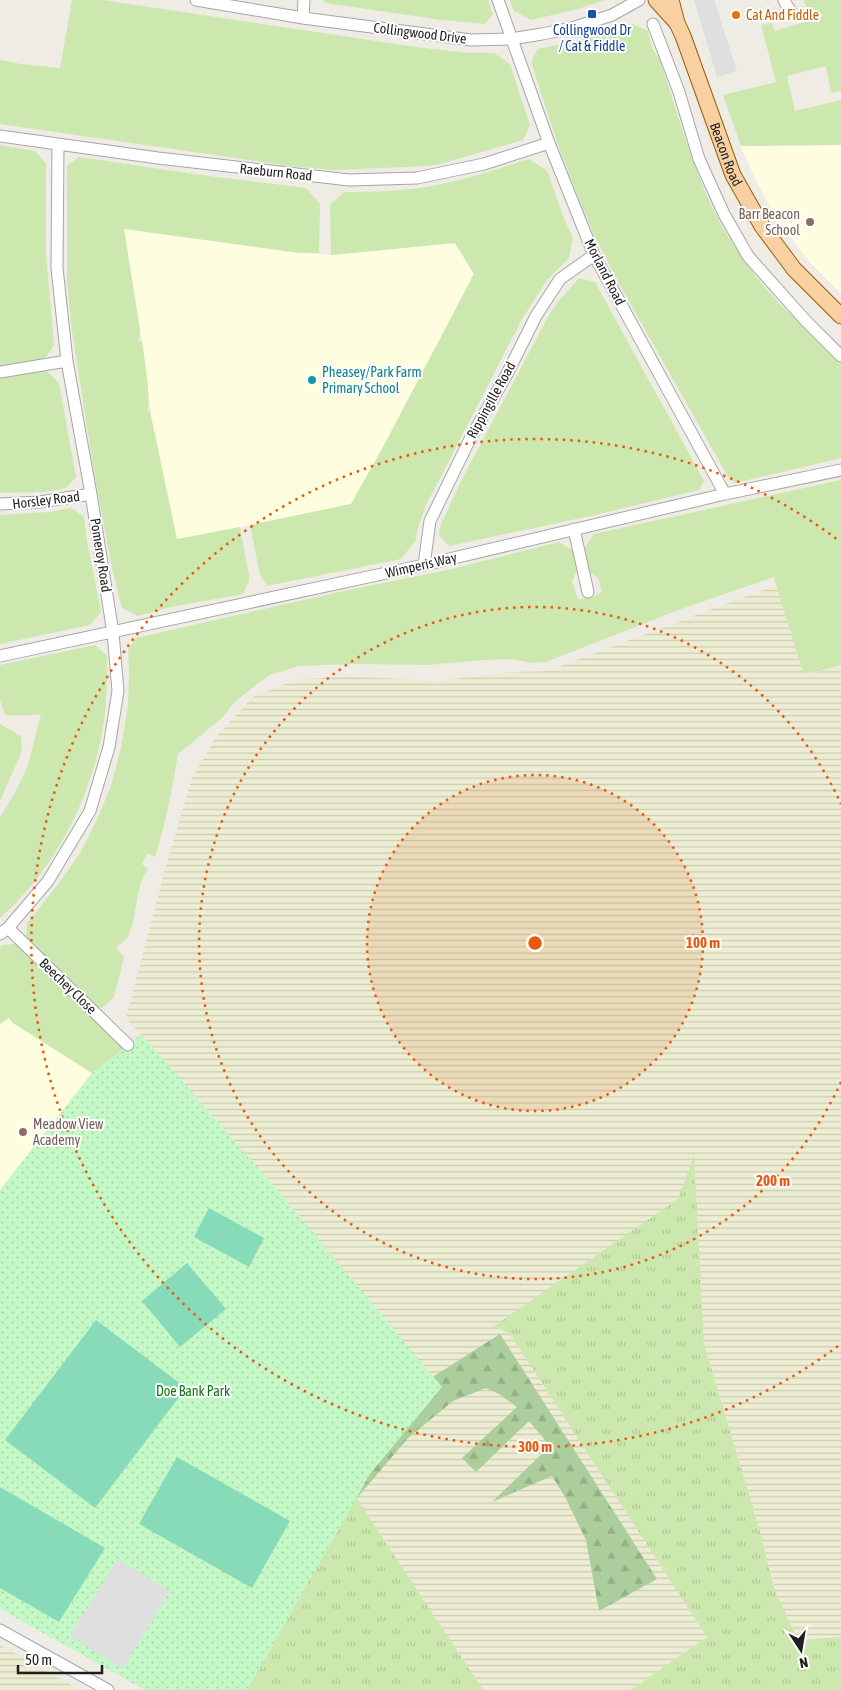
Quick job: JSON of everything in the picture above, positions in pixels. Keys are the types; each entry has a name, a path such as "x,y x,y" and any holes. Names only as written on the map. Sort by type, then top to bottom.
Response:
{"main road":[{"name":"Beacon Road","path":"656,0 677,23"},
{"name":"Beacon Road","path":"671,0 677,23 733,175 762,226 794,269 841,316"}],"street":[{"name":"Collingwood Drive","path":"196,0 303,18 471,40 510,39 572,28 612,15 639,0"},
{"path":"303,18 304,0"},
{"name":"Morland Road","path":"498,0 510,39 549,143 594,255 725,494"},
{"path":"784,0 792,13"},
{"name":"Beacon Road","path":"653,24 681,90 699,159 724,214 748,256 805,320 841,356"},
{"name":"Raeburn Road","path":"0,136 158,158 349,180 417,178 484,164 549,143"},
{"name":"Pomeroy Road","path":"4,931 48,882 90,811 109,746 118,691 113,632 67,361 57,268 58,144"},
{"name":"Rippingille Road","path":"424,565 430,521 470,439 507,374 536,316 560,279 594,255"},
{"path":"0,372 67,361"},
{"name":"Wimperis Way","path":"0,656 424,565 725,494 841,470"},
{"name":"Horsley Road","path":"0,504 40,502 91,494"},
{"path":"574,529 588,592"},
{"name":"Beechey Close","path":"4,931 128,1045"},
{"path":"0,1630 108,1690"}],"shaded area":[{"path":"694,0 715,0 737,71 717,77"},
{"name":"Barr Beacon School","path":"841,145 841,294 809,261 771,209 756,181 741,146"},
{"path":"124,228 331,255 455,243 474,274 351,504 177,540 152,422 143,347"},
{"path":"777,585 802,670 812,673 841,666 841,1637 798,1640 775,1591 759,1528 704,1344 694,1158 678,1199 495,1326 510,1334 707,1637 631,1690 483,1690 356,1497 284,1198 126,1018 166,866 192,778 216,737 253,697 296,680 350,676 436,681 515,672 547,671"},
{"name":"Meadow View Academy","path":"9,1018 13,1023 92,1073 0,1190 0,1024"},
{"path":"118,1559 170,1591 122,1669 70,1636"},
{"path":"0,1645 80,1690 0,1690"}],"green space":[{"path":"72,0 103,0 416,47 470,53 494,53 510,64 530,125 523,140 440,164 335,170 290,166 0,124 0,60 60,68"},
{"path":"323,0 488,0 493,14 485,24 442,20 325,3"},
{"path":"510,0 605,0 578,9 531,20 514,11"},
{"path":"804,0 841,0 841,91 831,93 826,66 787,76 795,111 841,100 841,145 741,146 723,95 776,82 761,25 772,23 775,31 824,16 810,7 806,7"},
{"path":"633,24 648,31 652,48 660,60 697,171 712,207 727,235 766,289 841,361 841,458 735,483 727,475 596,239 558,145 531,62 538,49 579,40"},
{"path":"0,145 35,151 46,163 46,254 54,345 45,359 0,367"},
{"path":"79,157 306,188 320,204 319,253 299,253 124,229 140,331 139,341 142,341 146,367 148,411 150,411 177,539 240,527 249,576 249,581 243,594 171,607 138,616 122,608 112,568 94,472 72,331 67,281 67,166"},
{"path":"529,159 548,173 573,238 569,258 547,280 521,321 426,505 417,531 416,540 401,559 267,586 260,575 250,525 351,504 474,274 455,243 331,255 330,205 344,192 388,191 444,184"},
{"path":"579,278 595,282 704,481 699,490 595,515 449,546 439,535 440,527 461,481 549,315"},
{"path":"46,370 59,383 76,477 66,488 45,492 0,493 0,377"},
{"path":"841,480 841,665 812,673 802,670 774,577 681,609 546,662 532,663 512,659 427,665 355,664 299,666 270,675 233,704 222,718 178,754 166,819 155,857 147,853 142,864 148,869 141,884 132,926 128,936 116,948 124,957 114,997 102,1008 95,1006 26,937 27,923 80,853 97,820 111,786 121,748 128,706 128,650 136,638 339,592 452,569 559,542 574,551 577,571 572,581 578,599 590,598 602,592 598,578 589,572 584,549 594,534"},
{"path":"71,508 84,517 101,612 90,625 0,644 0,515 49,512"},
{"path":"95,645 107,656 106,695 102,733 88,785 66,834 52,857 19,899 0,918 0,818 28,765 41,714 5,715 0,700 0,665"},
{"path":"0,724 21,736 22,751 0,801"},
{"path":"18,944 124,1048 92,1073 13,1023 9,1018 0,1024 0,947"},
{"name":"Doe Bank Park","path":"141,1034 284,1198 442,1387 370,1474 247,1690 145,1690 0,1609 0,1190 92,1073"},
{"path":"694,1156 704,1344 759,1528 775,1591 798,1640 841,1637 841,1690 631,1690 707,1637 510,1334 494,1326 678,1199"},
{"path":"209,1208 264,1238 249,1267 194,1237"},
{"path":"187,1263 226,1309 180,1347 142,1301"},
{"path":"96,1320 186,1388 95,1508 5,1440"},
{"path":"500,1334 657,1579 599,1611 586,1540 565,1497 552,1476 492,1502 550,1446 529,1421 476,1472 462,1458 517,1407 499,1394 486,1388 453,1401 408,1438 351,1505 247,1680 420,1385"},
{"path":"177,1457 290,1521 252,1588 139,1524"},
{"path":"0,1487 105,1548 59,1622 0,1588"},
{"path":"356,1497 483,1690 247,1690"}],"place":[{"name":"Collingwood Dr / Cat & Fiddle","path":"592,14"},
{"name":"Cat And Fiddle","path":"736,15"},
{"name":"Barr Beacon School","path":"810,222"},
{"name":"Pheasey/Park Farm Primary School","path":"312,380"},
{"name":"Meadow View Academy","path":"23,1132"}]}
